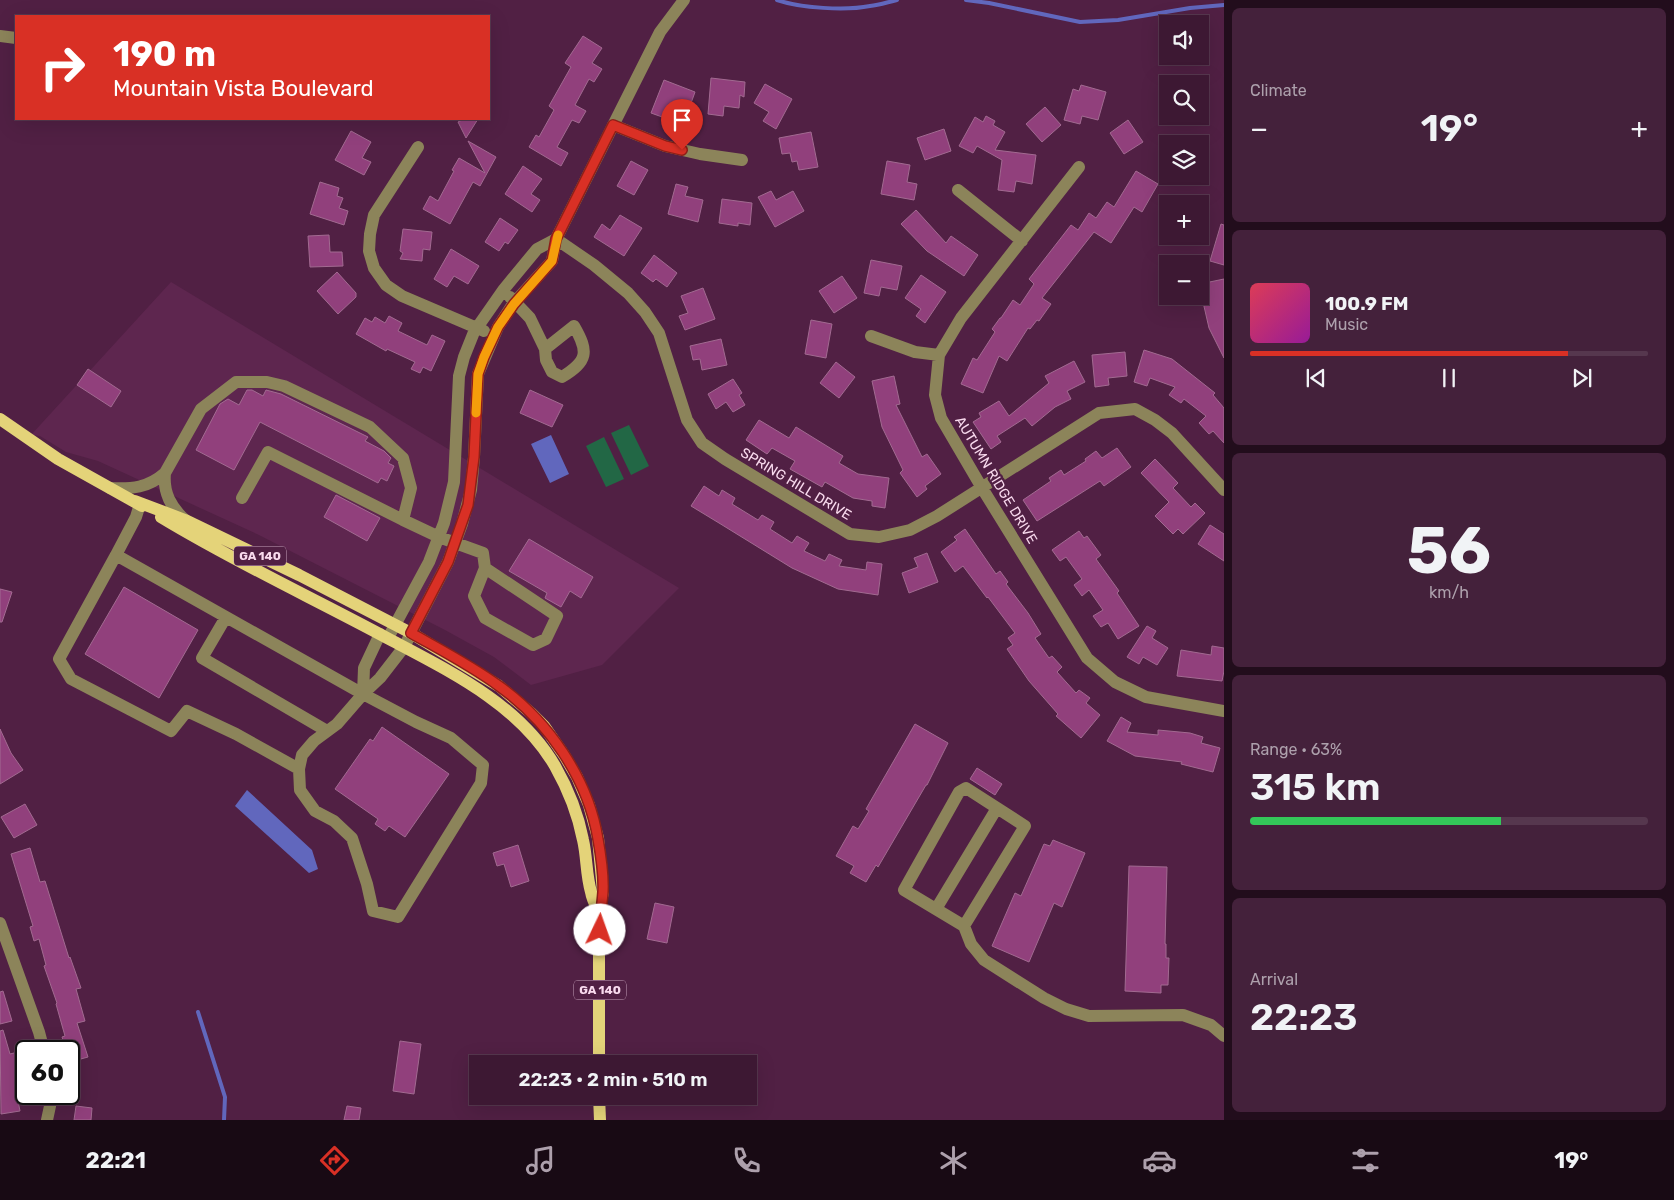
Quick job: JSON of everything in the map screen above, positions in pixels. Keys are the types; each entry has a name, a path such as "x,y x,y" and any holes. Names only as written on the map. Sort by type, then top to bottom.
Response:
{"main road":[{"name":"GA 140","path":"0,419 58,459 220,551 453,674 493,700 525,727 547,753 564,783 578,820 585,849 590,891 600,916"},
{"name":"GA 140","path":"138,503 185,520 396,624 478,672 511,695 544,726 564,755 589,805 598,838 603,891 600,916 599,1055"},
{"path":"599,1105 600,1120"}],"street":[{"path":"116,555 363,694 451,738 483,765 481,783 398,917 373,910 368,884 352,838 334,821 315,811 300,790 298,769 302,755 314,741 337,724 363,694 380,678 404,647 448,562 462,524 471,490 478,374 494,336 515,302 552,261 556,239 660,32 684,0"},
{"path":"0,36 15,38"},
{"path":"613,125 665,146 700,154 742,160"},
{"path":"418,147 374,215 369,251 374,268 386,285 402,296 478,327 494,336"},
{"name":"AUTUMN RIDGE DRIVE","path":"1079,167 961,318 939,355 935,395 941,418 1087,658 1115,682 1146,697 1224,711"},
{"path":"958,190 1022,241"},
{"path":"363,694 364,668 384,636 396,624 429,562 439,537 454,482 459,376 464,357 478,327 504,289 538,249 556,239"},
{"name":"SPRING HILL DRIVE","path":"556,239 594,265 628,293 659,333 686,420 702,444 850,534 879,537 910,530 937,516 1099,413 1135,409 1172,433 1224,490"},
{"path":"504,289 530,318 545,349"},
{"path":"872,336 915,352 939,355"},
{"path":"110,488 128,489 146,486 159,479 165,473 201,408 236,382 267,382 284,386 370,427 403,458 410,488 403,520"},
{"path":"242,498 268,452 439,537 483,553 485,568 474,596 485,618 533,645 546,639 557,616 485,568"},
{"path":"165,473 164,487 167,496 185,520"},
{"path":"138,503 136,517 59,659 71,679 171,730 187,711 236,734 298,769"},
{"path":"226,617 202,658 327,731"},
{"path":"964,926 1025,826 966,788 959,792 904,890 964,926 971,944 984,960 1044,998 1066,1009 1089,1016 1183,1015 1211,1025 1224,1036"},
{"path":"936,910 997,808"},
{"path":"0,923 41,1040"},
{"path":"47,1120 50,1105"}],"shaded area":[{"path":"171,282 679,588 602,665 531,685 494,657 259,535 98,461 66,452 40,436 31,435"}],"green space":[{"path":"629,425 649,466 631,475 611,433"},
{"path":"604,437 624,479 606,487 586,446"}],"water":[{"path":"551,435 569,474 550,483 531,444"},
{"path":"247,790 312,850 318,869 309,873 235,806"}],"building":[{"path":"583,36 602,48 592,63 602,69 594,82 589,79 575,105 586,111 579,123 572,120 557,147 568,153 561,166 529,147 536,135 539,137 554,110 549,106 571,67 565,63"},
{"path":"711,78 745,82 744,97 740,95 739,108 724,106 723,116 708,114"},
{"path":"664,80 695,92 690,106 682,103 679,112 669,108 665,118 651,113"},
{"path":"765,84 792,99 776,129 763,121 769,112 754,103"},
{"path":"1081,85 1106,92 1098,120 1082,116 1080,124 1064,120 1073,89 1079,91"},
{"path":"1045,107 1061,125 1042,142 1026,124"},
{"path":"986,116 995,121 993,125 1005,132 995,150 1036,155 1032,184 1016,181 1014,192 998,190 1002,160 977,146 973,153 959,146 975,117 983,122"},
{"path":"462,120 477,120 466,138 458,122"},
{"path":"1128,120 1143,142 1124,154 1110,133"},
{"path":"944,129 951,151 925,160 917,138"},
{"path":"351,131 371,142 362,158 371,162 364,175 335,160"},
{"path":"811,132 818,167 799,170 797,161 792,162 790,153 782,154 779,138"},
{"path":"468,141 496,157 480,186 473,182 450,224 423,209 430,196 438,201 459,158 485,173"},
{"path":"631,161 648,170 634,195 617,186"},
{"path":"887,161 910,165 907,182 917,184 914,200 881,194"},
{"path":"523,166 542,179 531,194 540,200 532,212 505,194"},
{"path":"1136,171 1158,184 1142,212 1134,207 1111,243 1094,232 1042,298 1051,304 1039,321 1037,320 1030,329 1028,328 1007,361 999,356 983,393 961,384 973,358 977,360 995,332 992,329 1013,300 1020,305 1034,284 1029,279 1071,225 1078,230 1089,213 1096,218 1107,202 1114,207"},
{"path":"320,182 339,188 337,196 343,198 339,208 348,211 344,225 310,214"},
{"path":"676,184 688,187 685,196 703,200 698,222 668,214"},
{"path":"771,191 776,200 793,191 804,211 775,227 758,197"},
{"path":"722,199 752,203 750,225 738,223 738,226 719,223"},
{"path":"916,210 946,243 951,236 978,255 964,276 927,251 901,224"},
{"path":"620,215 642,228 624,256 594,237 602,224 610,230"},
{"path":"500,218 518,230 508,244 505,242 499,251 485,242"},
{"path":"1221,224 1224,225 1224,265 1210,261"},
{"path":"403,229 432,232 430,250 423,249 422,261 400,259 403,253 400,251"},
{"path":"329,235 330,252 342,252 343,266 310,267 308,236"},
{"path":"451,249 479,266 468,284 454,276 447,287 434,279"},
{"path":"654,255 677,273 667,287 656,279 653,282 641,273"},
{"path":"871,260 902,266 897,290 881,287 879,296 864,293"},
{"path":"337,272 356,293 356,297 338,314 317,291"},
{"path":"921,275 946,292 925,323 916,316 921,309 905,298"},
{"path":"842,276 857,298 834,313 819,291"},
{"path":"1224,279 1224,358 1209,328 1204,305 1209,305 1209,282"},
{"path":"703,288 715,319 685,330 679,316 688,313 681,296"},
{"path":"389,316 402,323 398,331 427,345 432,335 445,341 431,371 423,367 420,373 411,369 415,362 387,349 386,351 356,334 365,318 372,322 375,317 385,323"},
{"path":"811,320 832,324 826,358 805,354"},
{"path":"721,339 727,365 702,370 700,359 693,360 690,346"},
{"path":"1144,350 1172,359 1215,393 1213,395 1224,408 1224,443 1213,431 1209,434 1199,423 1206,416 1184,399 1181,403 1169,395 1175,387 1150,378 1147,386 1134,382"},
{"path":"1125,352 1127,376 1108,378 1109,385 1095,387 1092,355"},
{"path":"1074,361 1085,382 1067,391 1071,399 1055,407 1032,426 1025,418 997,436 1001,442 991,449 973,422 981,417 979,413 999,401 1009,416 1049,383 1045,376"},
{"path":"836,362 855,377 839,398 820,383"},
{"path":"88,369 121,391 111,407 77,385"},
{"path":"894,376 900,404 896,405 922,457 927,454 941,474 925,486 927,489 917,497 900,473 903,470 882,427 872,381"},
{"path":"733,379 742,393 739,395 745,405 733,412 726,402 716,409 708,394"},
{"path":"247,390 252,390 263,396 266,390 281,394 368,437 365,441 384,451 391,458 388,463 394,466 387,481 381,478 378,483 260,422 234,470 196,450 220,404 228,399 239,405"},
{"path":"530,390 563,405 552,427 520,413"},
{"path":"759,420 789,438 796,427 843,456 839,463 858,474 889,478 885,508 872,506 872,501 853,498 825,482 822,487 790,469 795,461 772,448 767,454 746,440"},
{"path":"1117,448 1131,467 1104,486 1100,481 1037,521 1023,500 1051,481 1049,478 1061,470 1064,475 1086,461 1085,459 1096,451 1102,458"},
{"path":"1155,459 1178,483 1173,488 1191,507 1195,503 1205,513 1183,534 1178,529 1173,534 1155,516 1169,502 1141,473"},
{"path":"704,486 719,496 722,490 735,498 732,504 758,520 762,515 774,522 770,529 792,543 797,536 809,543 804,551 825,561 829,554 842,560 839,566 866,570 867,562 882,564 878,595 838,589 792,568 691,506"},
{"path":"336,495 380,518 367,541 324,517"},
{"path":"1210,525 1224,534 1224,561 1198,544"},
{"path":"965,529 996,574 1000,571 1008,582 1006,584 1028,613 1041,634 1035,638 1049,658 1052,656 1062,667 1057,672 1076,693 1079,690 1090,698 1086,703 1100,715 1081,738 1056,716 1058,714 1029,681 1007,649 1013,645 1008,638 1015,633 988,597 963,566 955,572 941,552 957,540 954,537"},
{"path":"1079,531 1084,538 1087,536 1101,555 1096,559 1119,591 1117,593 1139,626 1118,639 1108,623 1101,627 1093,616 1103,610 1089,590 1082,596 1074,585 1082,579 1066,557 1060,561 1052,550"},
{"path":"529,539 593,577 581,598 570,591 561,607 545,598 547,593 509,571"},
{"path":"927,553 938,582 909,593 902,573 918,567 914,558"},
{"path":"124,587 198,630 159,698 85,654"},
{"path":"0,589 12,592 2,622 0,622"},
{"path":"1147,626 1156,631 1152,638 1168,648 1157,665 1143,657 1139,664 1127,657"},
{"path":"1212,646 1224,648 1222,681 1177,676 1181,650 1211,655"},
{"path":"1121,717 1131,723 1127,732 1158,735 1158,730 1190,733 1203,737 1201,743 1220,748 1213,772 1181,764 1182,762 1135,756 1107,741"},
{"path":"915,724 948,743 927,785 878,867 876,865 866,882 850,873 854,866 836,856 853,826 858,829 869,811 866,809"},
{"path":"382,727 449,774 405,837 389,826 385,831 375,824 378,819 335,789 370,739 373,741"},
{"path":"0,729 11,753 23,770 0,784"},
{"path":"977,768 1002,784 995,795 970,779"},
{"path":"25,804 37,825 14,838 1,817"},
{"path":"1053,840 1085,853 1062,907 1054,903 1029,962 992,946 1015,893 1021,896 1044,844 1050,846"},
{"path":"518,845 529,881 511,887 504,864 497,866 493,853"},
{"path":"30,848 40,882 45,881 69,958 81,988 76,989 85,1021 77,1023 88,1057 80,1059 80,1040 63,1040 62,1037 65,1036 57,1003 44,966 46,965 39,939 34,941 30,927 33,926 11,854"},
{"path":"1129,866 1167,867 1165,944 1166,958 1169,958 1168,985 1161,985 1161,993 1125,991"},
{"path":"655,903 674,907 667,943 647,939"},
{"path":"3,991 12,1021 0,1024 0,992"},
{"path":"3,1030 10,1054 15,1053 15,1105 19,1105 20,1111 1,1114 0,1031"},
{"path":"400,1041 421,1044 414,1094 393,1091"},
{"path":"76,1106 92,1108 91,1120 74,1120"},
{"path":"347,1106 361,1108 359,1120 344,1120"}],"waterway":[{"path":"777,0 810,7 836,8 860,8 897,0"},
{"path":"966,0 1080,22 1118,20 1190,8 1224,5"},
{"path":"198,1012 225,1097 224,1120"}],"slow traffic":[{"path":"476,413 478,374 484,357 498,327 514,304 552,261 558,235"}],"route":[{"path":"600,930 603,891 598,838 589,805 571,766 544,726 517,700 499,686 411,633 448,562 468,505 474,457 478,374 498,327 514,304 552,261 556,239 613,125 665,146 682,150"}]}
